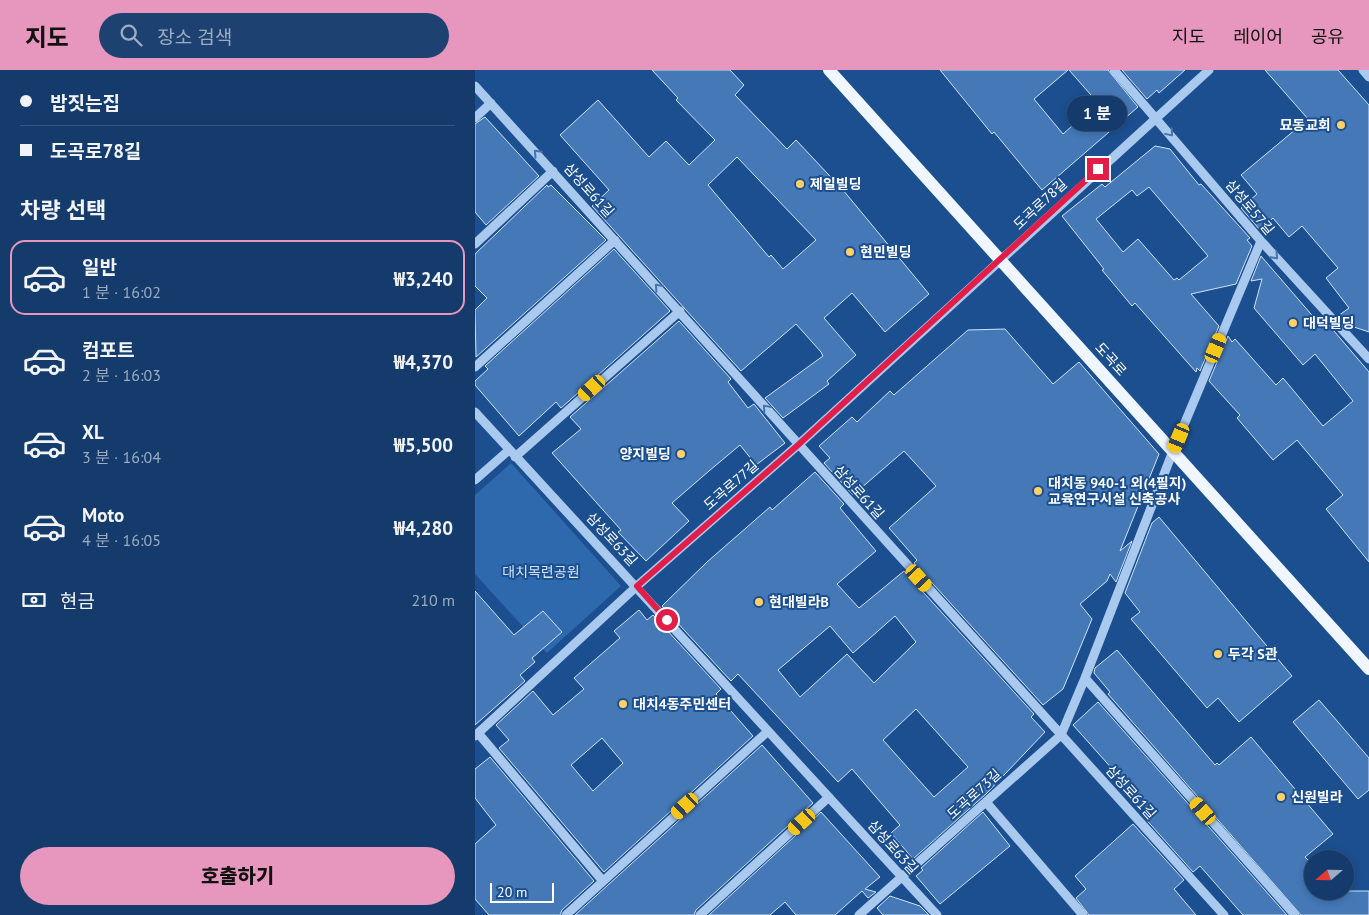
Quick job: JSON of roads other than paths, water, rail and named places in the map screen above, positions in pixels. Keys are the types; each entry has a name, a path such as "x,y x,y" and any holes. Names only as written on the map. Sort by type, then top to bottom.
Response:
{"main road":[{"name":"도곡로","path":"829,70 1001,258 1369,669"}],"street":[{"name":"삼성로57길","path":"1114,70 1156,116 1261,240 1369,359"},
{"name":"도곡로78길","path":"1001,258 1209,70"},
{"path":"1363,70 1369,77"},
{"name":"삼성로61길","path":"475,86 1221,912"},
{"path":"475,118 491,103"},
{"path":"475,244 553,171"},
{"path":"475,367 615,240"},
{"name":"도곡로73길","path":"859,915 1061,735 1173,451 1261,240"},
{"name":"도곡로77길","path":"602,880 477,735 637,586 798,445 1001,258"},
{"path":"475,480 512,453 679,311"},
{"name":"삼성로63길","path":"475,412 637,586 767,732 937,915"},
{"path":"1085,678 1295,915"},
{"path":"566,915 602,880 767,732"},
{"path":"700,915 829,797"},
{"path":"986,802 1083,915"},
{"path":"1210,915 1221,912"}],"place":[{"name":"묘동교회","path":"1341,125"},
{"name":"제일빌딩","path":"800,184"},
{"name":"현민빌딩","path":"850,252"},
{"name":"대덕빌딩","path":"1293,323"},
{"name":"양지빌딩","path":"681,454"},
{"name":"대치동 940-1 외(4필지) 교육연구시설 신축공사","path":"1038,491"},
{"name":"현대빌라B","path":"759,602"},
{"name":"두각 S관","path":"1218,654"},
{"name":"대치4동주민센터","path":"623,704"},
{"name":"신원빌라","path":"1281,797"}],"park label":[{"name":"대치목련공원","path":"541,572"}]}
